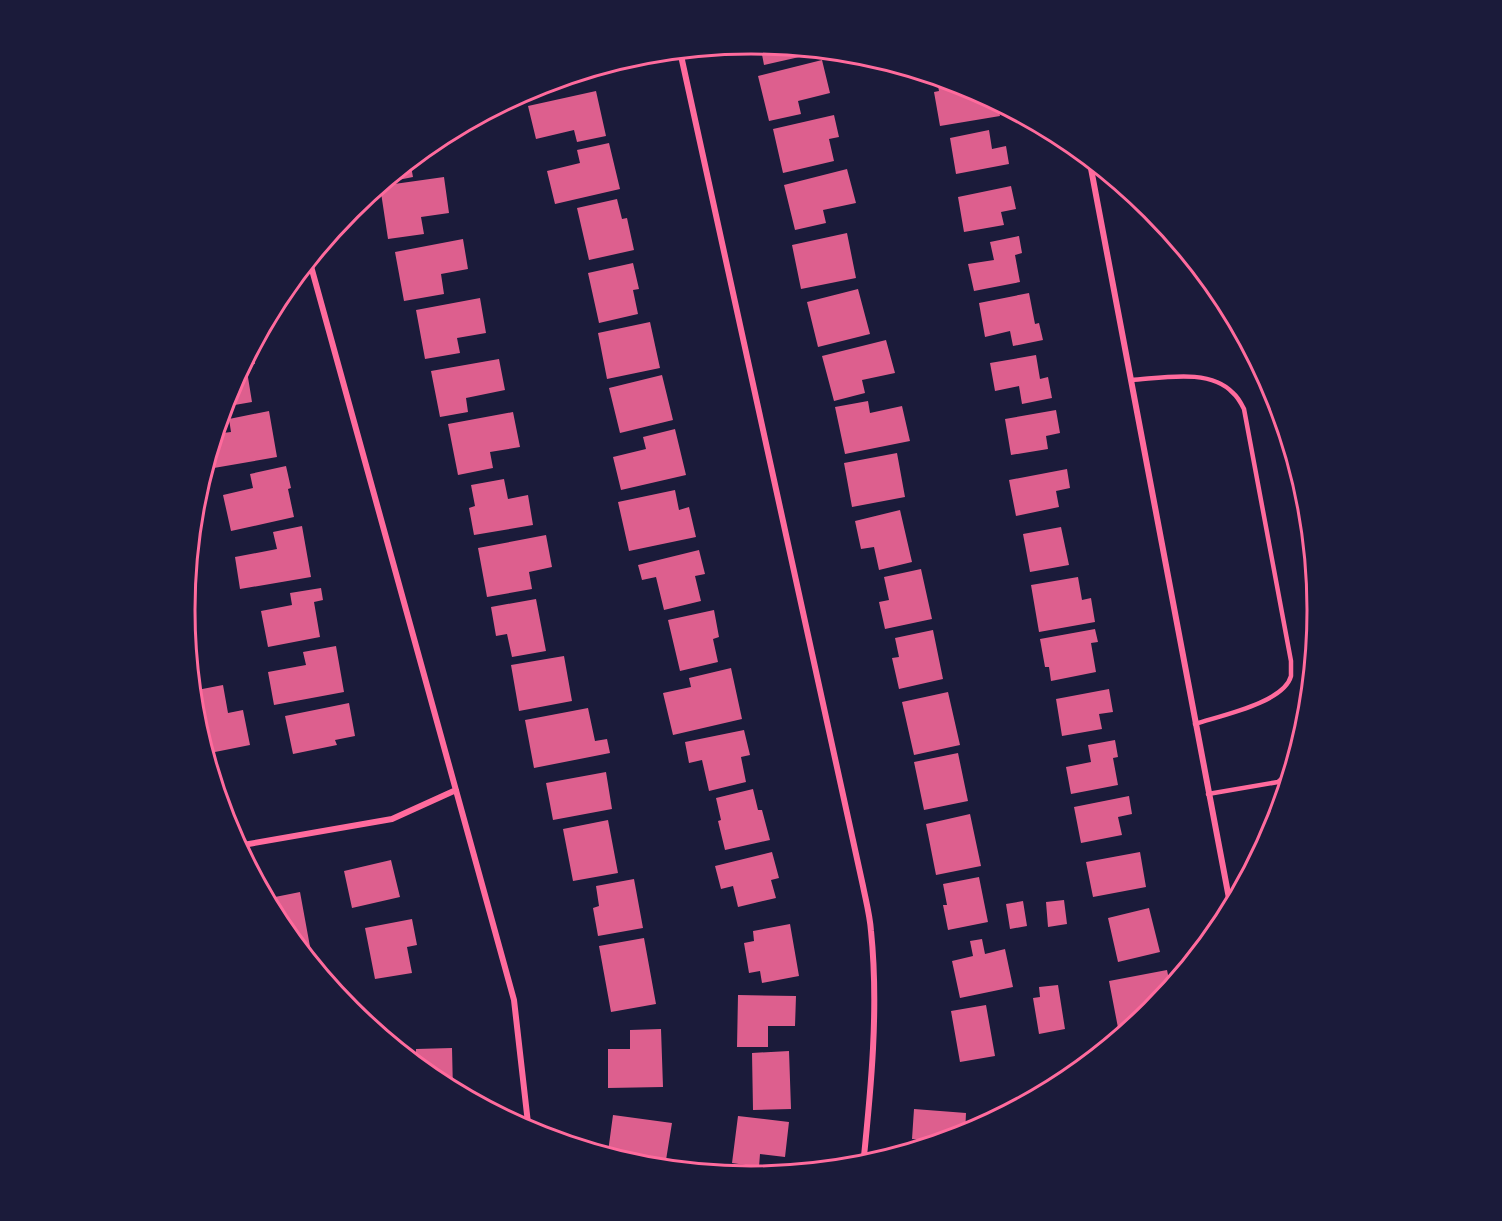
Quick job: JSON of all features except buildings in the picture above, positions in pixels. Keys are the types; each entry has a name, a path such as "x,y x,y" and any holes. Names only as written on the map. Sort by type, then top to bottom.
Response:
{"street":[{"path":"682,59 871,930 874,979 873,1031 864,1155"},
{"path":"1091,170 1228,896"},
{"path":"312,269 514,1000 528,1120"},
{"path":"246,844 392,819 456,790"}],"lane":[{"path":"1131,380 1207,377 1222,383 1234,393 1244,409 1291,661 1291,677 1278,693 1259,704 1195,724"},
{"path":"1208,794 1278,782 1281,779"}]}
